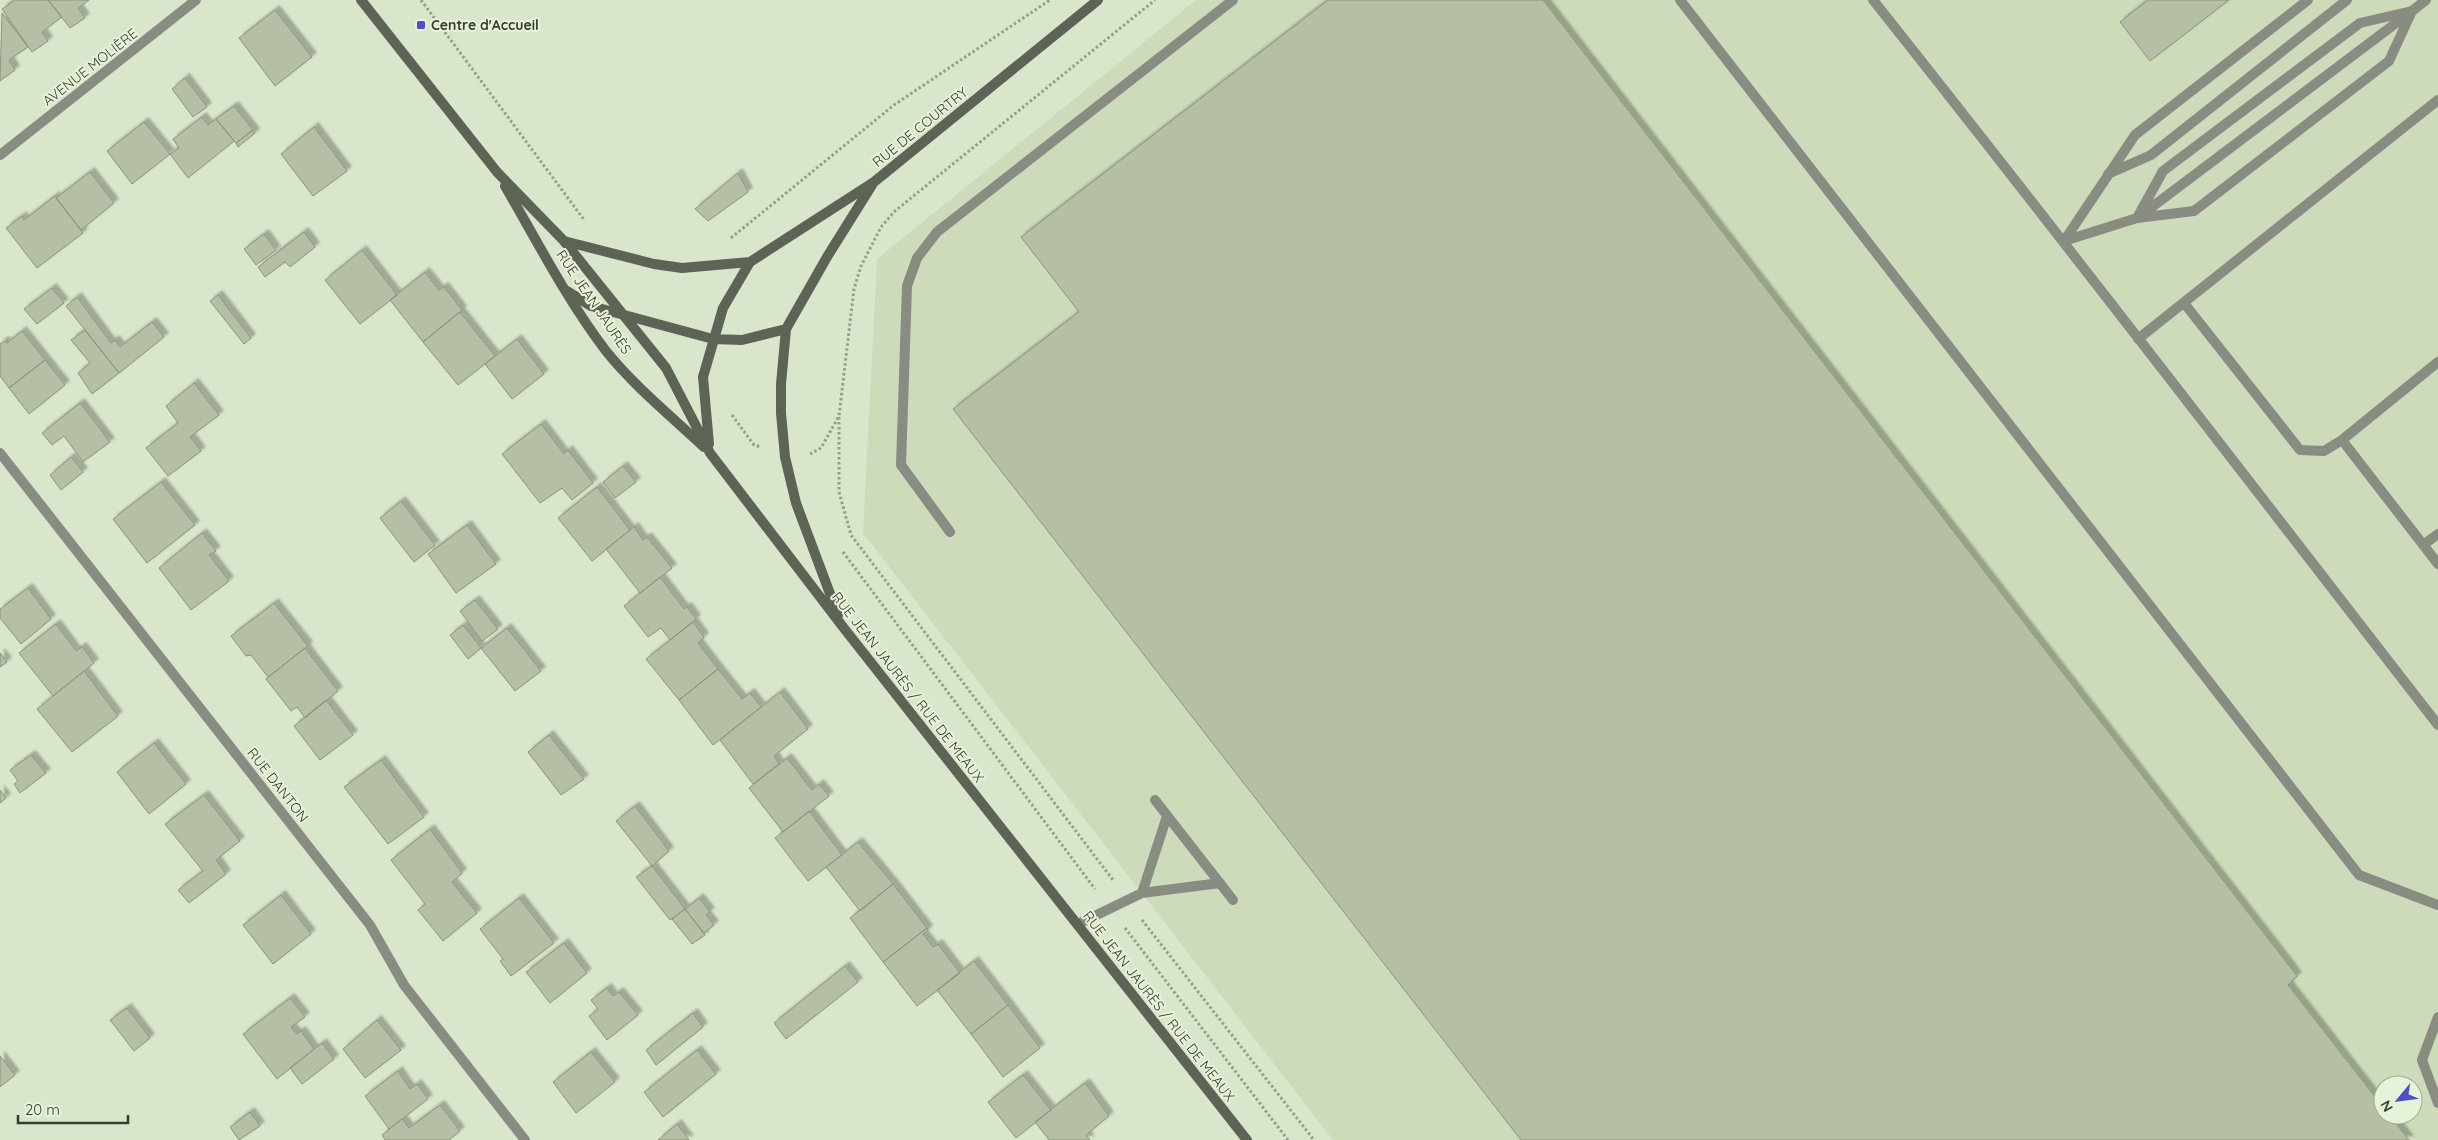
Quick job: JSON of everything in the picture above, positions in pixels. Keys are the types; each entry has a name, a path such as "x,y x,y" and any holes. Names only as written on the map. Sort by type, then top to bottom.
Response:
{"main road":[{"name":"RUE JEAN JAURÈS","path":"361,0 497,172 564,241"},
{"name":"RUE DE COURTRY","path":"710,453 704,407 704,377 713,340 724,308 750,262 874,182 1098,0"},
{"name":"RUE JEAN JAURÈS","path":"497,172 564,289 607,351 640,387 710,453"},
{"path":"843,627 796,503 786,457 781,413 786,328 826,257 874,182"},
{"name":"RUE DE COURTRY","path":"564,241 673,267 750,262"},
{"name":"RUE JEAN JAURÈS / RUE DE MEAUX","path":"564,241 666,368 710,453 843,627 1247,1140"},
{"path":"564,289 591,306 713,340 742,340 786,328"}],"street":[{"name":"AVENUE MOLIÈRE","path":"0,155 196,0"},
{"path":"950,532 901,465 908,286 917,258 937,232 1233,0"},
{"path":"1680,0 2359,875 2438,906"},
{"path":"1873,0 2064,240 2138,339 2438,725"},
{"path":"2064,240 2135,135 2308,0"},
{"path":"2107,175 2151,155 2347,0"},
{"path":"2137,218 2426,0"},
{"path":"2064,240 2137,218 2194,211 2389,61 2412,11"},
{"path":"2137,218 2163,171 2360,23 2412,11"},
{"path":"2138,339 2438,100"},
{"path":"2184,303 2300,450 2324,451 2342,440 2438,362"},
{"path":"2342,440 2438,564"},
{"name":"RUE DANTON","path":"0,453 370,926 404,985 525,1140"},
{"path":"2423,545 2438,534"},
{"path":"1155,800 1233,900"},
{"path":"1142,894 1167,816"},
{"path":"1078,924 1142,894 1220,883"},
{"path":"2438,1017 2422,1060 2438,1102"}],"path":[{"path":"421,0 584,219 591,223"},
{"path":"723,242 772,207 894,105 1050,0"},
{"path":"839,416 839,492 851,534 1111,878"},
{"path":"840,548 1086,877"},
{"path":"1146,925 1314,1140"},
{"path":"1129,935 1288,1140"}],"shaded area":[{"path":"1196,0 2438,0 2438,1140 1333,1140 863,533 877,259"}],"building":[{"path":"15,0 48,0 62,17 42,32 48,41 32,52 2,9"},
{"path":"48,0 89,0 78,8 85,18 70,28"},
{"path":"1328,0 1543,0 2297,976 2288,985 2373,1094 2373,1125 2397,1125 2409,1140 1521,1140 953,409 1079,312 1021,237"},
{"path":"2148,0 2229,0 2150,61 2120,22"},
{"path":"275,10 312,57 275,86 239,38"},
{"path":"2,13 28,47 9,60 15,70 0,81"},
{"path":"185,78 207,107 193,117 172,89"},
{"path":"234,106 253,130 236,143 216,119"},
{"path":"202,117 208,125 216,119 234,141 188,178 170,154 179,148 173,139"},
{"path":"144,122 170,154 132,184 107,151"},
{"path":"314,127 347,171 313,196 281,154"},
{"path":"253,130 255,133 238,147 236,143"},
{"path":"90,172 114,203 81,230 56,198"},
{"path":"738,173 748,192 708,221 695,209"},
{"path":"55,196 83,233 37,268 6,228 22,216 24,220"},
{"path":"304,232 315,247 290,267 285,262 265,277 258,267"},
{"path":"264,234 276,250 256,265 244,249"},
{"path":"362,250 397,295 360,324 325,280"},
{"path":"425,272 439,290 444,287 462,310 423,342 390,300"},
{"path":"52,288 64,303 37,324 24,309"},
{"path":"218,295 251,338 244,344 210,301"},
{"path":"77,297 111,343 115,340 120,347 152,322 164,337 119,373 66,306"},
{"path":"460,312 495,356 458,385 423,342"},
{"path":"85,330 119,373 92,394 78,373 90,363 71,340"},
{"path":"22,331 45,360 9,388 0,376 0,344 4,341 7,343"},
{"path":"517,339 544,374 512,399 485,364"},
{"path":"45,360 65,385 29,414 9,388"},
{"path":"194,383 219,415 190,437 201,451 168,476 146,448 178,423 166,406"},
{"path":"80,403 110,442 83,462 64,436 52,445 42,433"},
{"path":"541,424 564,454 568,450 593,483 572,500 562,488 540,503 502,454"},
{"path":"71,457 83,472 61,490 50,475"},
{"path":"623,466 636,482 615,498 603,482"},
{"path":"161,482 195,525 147,563 113,519"},
{"path":"597,487 630,530 592,561 558,518"},
{"path":"401,501 435,545 414,562 380,518"},
{"path":"467,525 496,564 456,593 428,554"},
{"path":"634,527 643,540 647,537 672,568 640,593 606,549"},
{"path":"202,533 216,551 209,555 229,581 191,610 159,568"},
{"path":"660,577 684,609 687,607 696,619 670,640 661,628 648,637 624,606"},
{"path":"28,588 51,619 21,644 0,618 0,609"},
{"path":"475,600 498,629 482,641 460,611"},
{"path":"274,603 308,646 268,677 251,655 246,656 231,636"},
{"path":"693,622 704,637 698,643 718,669 679,700 646,659"},
{"path":"56,624 76,651 82,647 94,663 53,696 19,653"},
{"path":"463,625 481,648 468,659 450,635"},
{"path":"507,628 541,671 515,691 481,648"},
{"path":"305,648 338,691 305,718 297,707 291,711 266,679"},
{"path":"0,653 7,662 0,667"},
{"path":"718,669 742,699 750,693 761,707 713,745 679,700"},
{"path":"84,671 118,716 72,752 37,709"},
{"path":"780,692 808,729 774,756 779,764 753,784 720,740"},
{"path":"326,700 353,735 320,760 294,726"},
{"path":"549,735 584,779 561,795 528,752"},
{"path":"154,743 186,784 149,814 117,772"},
{"path":"31,755 46,773 20,793 14,784 18,781 10,770"},
{"path":"787,758 812,790 819,784 829,796 783,832 749,788"},
{"path":"381,760 424,817 388,844 344,787"},
{"path":"0,790 6,798 0,803"},
{"path":"204,795 240,841 216,860 226,874 189,903 178,890 203,871 165,824"},
{"path":"635,806 669,851 652,866 616,821"},
{"path":"809,811 842,855 808,881 775,838"},
{"path":"430,829 462,873 452,882 477,913 443,941 418,910 425,904 391,860"},
{"path":"858,842 893,884 860,911 826,867"},
{"path":"652,866 685,909 670,920 636,877"},
{"path":"893,884 927,928 883,962 850,918"},
{"path":"281,895 311,934 273,964 243,925"},
{"path":"519,898 554,943 511,976 500,961 503,959 480,929"},
{"path":"699,898 710,912 706,915 714,925 704,933 685,909"},
{"path":"685,909 705,935 692,944 672,919"},
{"path":"927,928 928,930 923,934 933,947 938,944 960,973 917,1006 883,962"},
{"path":"564,943 587,973 550,1003 526,972"},
{"path":"974,961 1008,1005 971,1034 937,990"},
{"path":"845,966 858,982 786,1039 774,1023"},
{"path":"607,988 613,996 619,992 638,1015 607,1040 589,1016 598,1009 591,1000"},
{"path":"290,998 305,1017 291,1027 297,1034 301,1031 314,1049 277,1079 243,1034"},
{"path":"1008,1005 1040,1048 1003,1077 971,1034"},
{"path":"127,1008 150,1038 134,1051 110,1020"},
{"path":"693,1013 703,1027 656,1065 646,1050"},
{"path":"377,1020 401,1050 365,1078 343,1049"},
{"path":"322,1043 334,1059 302,1084 290,1068"},
{"path":"697,1050 716,1074 663,1117 644,1092"},
{"path":"591,1052 615,1082 576,1113 553,1082"},
{"path":"0,1056 15,1075 0,1087"},
{"path":"398,1071 410,1089 417,1084 428,1099 389,1129 365,1096"},
{"path":"1023,1075 1051,1110 1016,1138 988,1102"},
{"path":"1085,1083 1109,1116 1086,1135 1090,1140 1049,1140 1035,1122"},
{"path":"440,1105 460,1131 449,1140 385,1140 382,1135 402,1119 409,1128"},
{"path":"250,1112 260,1126 239,1140 230,1127"},
{"path":"677,1124 689,1140 658,1140"}],"place":[{"name":"Centre d'Accueil","path":"421,25"}]}
